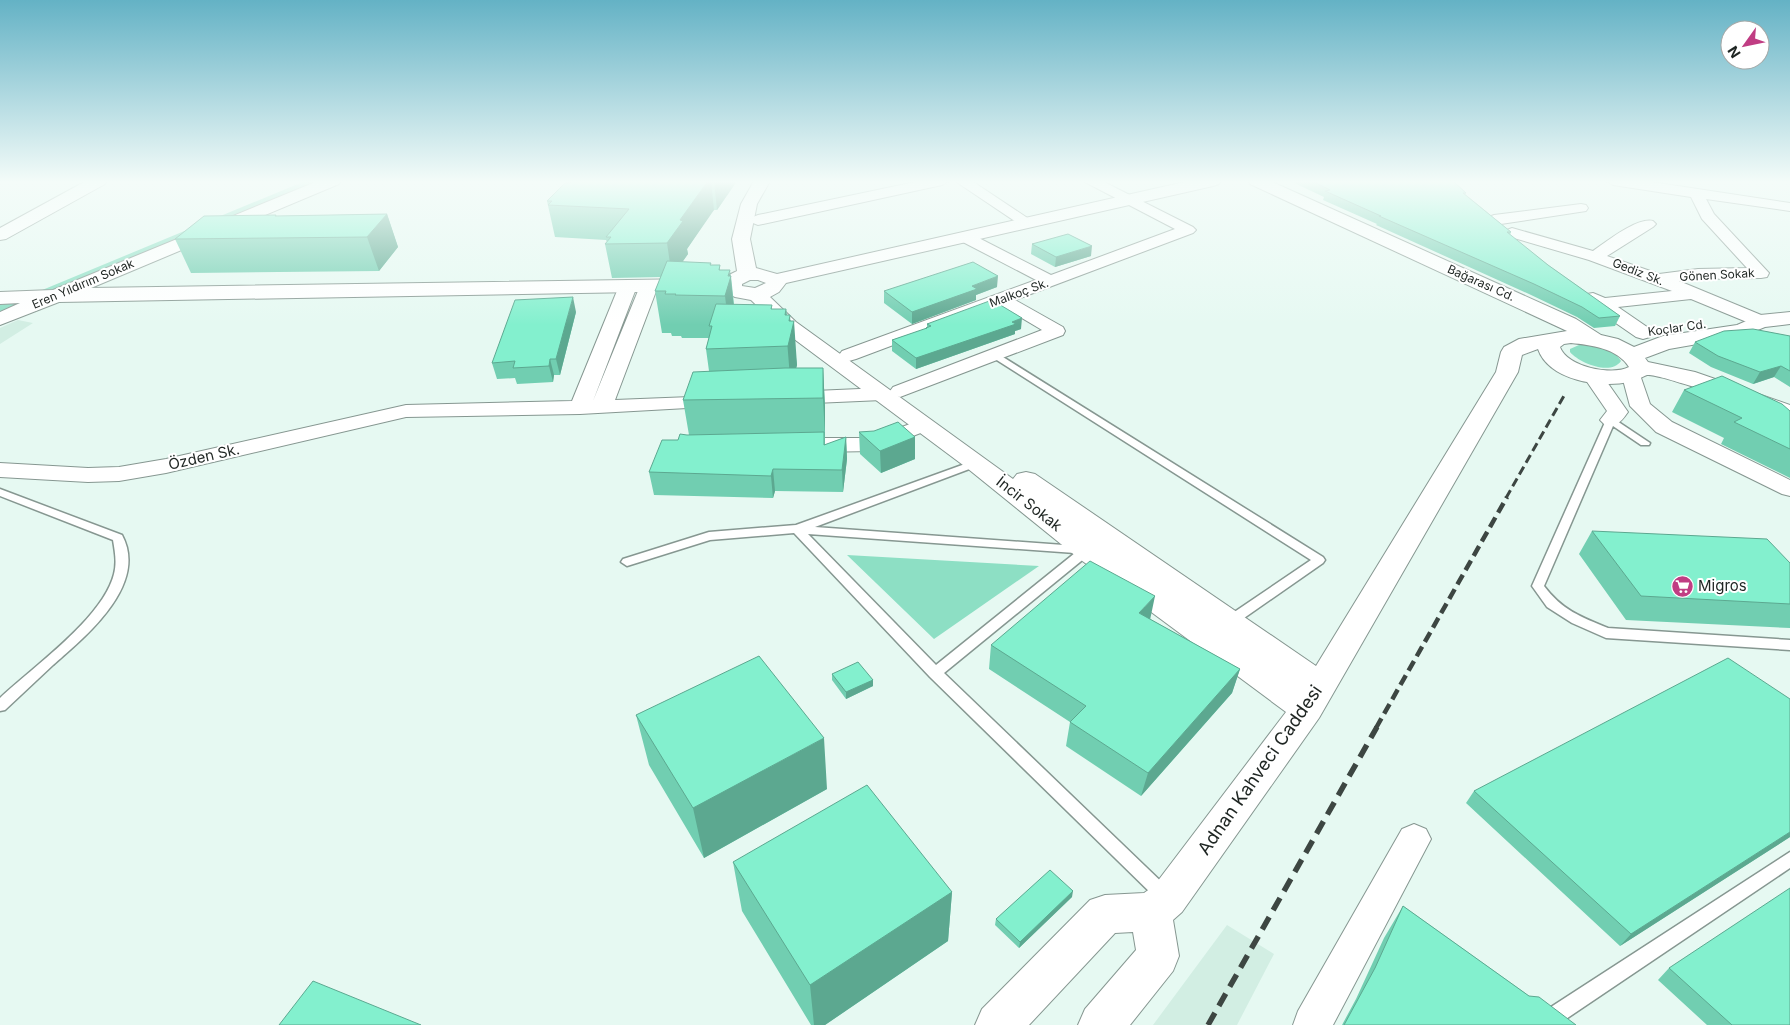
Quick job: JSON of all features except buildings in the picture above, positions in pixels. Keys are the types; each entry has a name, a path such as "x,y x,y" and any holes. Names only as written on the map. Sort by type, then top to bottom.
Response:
{"main road":[{"path":"0,235 11,229"},
{"name":"Eren Yıldırım Sokak","path":"0,308 190,229"},
{"name":"Eren Yıldırım Sokak","path":"0,319 215,229"},
{"path":"743,229 741,238 754,283"},
{"path":"754,283 757,229"},
{"path":"0,298 54,295 754,283 1001,229"},
{"path":"1340,229 1527,316 1555,339"},
{"name":"Bağarası Cd.","path":"1362,229 1570,323 1598,341"},
{"name":"İncir Sokak","path":"754,283 793,318 849,355 924,425 1087,550 1313,697"},
{"name":"İncir Sokak","path":"754,283 789,326 1229,622 1313,697"},
{"name":"Koçlar Cd.","path":"1598,341 1616,336 1727,322 1756,323 1790,318"},
{"name":"Koçlar Cd.","path":"1634,366 1651,349 1663,343 1743,330 1756,323"},
{"path":"1634,366 1615,378 1593,376 1564,365 1553,358 1548,351 1548,345 1555,339 1571,337 1598,341 1634,366 1687,377 1790,413"},
{"name":"Adnan Kahveci Caddesi","path":"1159,906 1313,697 1507,372 1512,352 1527,344 1555,339"},
{"path":"1507,372 1526,364 1564,365"},
{"path":"998,1025 1105,914 1159,906 1158,956 1101,1025"}],"street":[{"name":"Malkoç Sk.","path":"849,355 1188,230 1186,229"},
{"path":"1505,229 1538,257"},
{"path":"1595,256 1639,229"},
{"name":"Gönen Sokak","path":"1658,279 1698,274 1761,273 1719,229"},
{"name":"Gediz Sk.","path":"1512,234 1595,256 1658,279 1756,323 1782,338"},
{"path":"965,237 1051,281"},
{"path":"580,408 628,286"},
{"path":"602,407 649,286"},
{"path":"1579,289 1643,333"},
{"path":"1600,304 1692,294"},
{"path":"776,399 891,393 1056,331 1002,299"},
{"path":"1634,366 1640,406 1664,427 1790,489"},
{"path":"1593,376 1618,412 1611,420"},
{"name":"Özden Sk.","path":"0,470 88,475 119,474 166,466 406,411 580,408 737,401"},
{"path":"1611,420 1664,427"},
{"path":"797,445 874,444 924,425"},
{"path":"1312,1025 1388,918 1414,839"}],"lane":[{"path":"995,355 1320,560 1229,622"},
{"path":"1645,443 1611,420 1538,586 1551,604 1577,620 1606,634 1790,645"},
{"path":"797,529 976,463"},
{"path":"0,492 118,538 122,559 121,572 115,588 93,623 0,706"},
{"path":"797,529 1159,906"},
{"path":"627,562 708,536 797,529 1087,550"},
{"path":"935,673 1087,550"},
{"path":"1530,1019 1790,859"}],"shaded area":[{"path":"18,320 33,323 0,344 0,328"},
{"path":"1227,925 1274,954 1237,1025 1153,1025"}],"green space":[{"path":"190,229 218,229 0,319 0,298 23,298"},
{"path":"1579,345 1608,350 1621,361 1616,365 1603,368 1587,364 1570,352 1570,349"},
{"path":"847,555 1039,566 934,639"}],"railway":[{"path":"1506,498 1565,394"},
{"path":"1376,728 1507,497"},
{"path":"1208,1025 1377,727"}],"place":[{"name":"Migros","path":"1682,586"}]}
